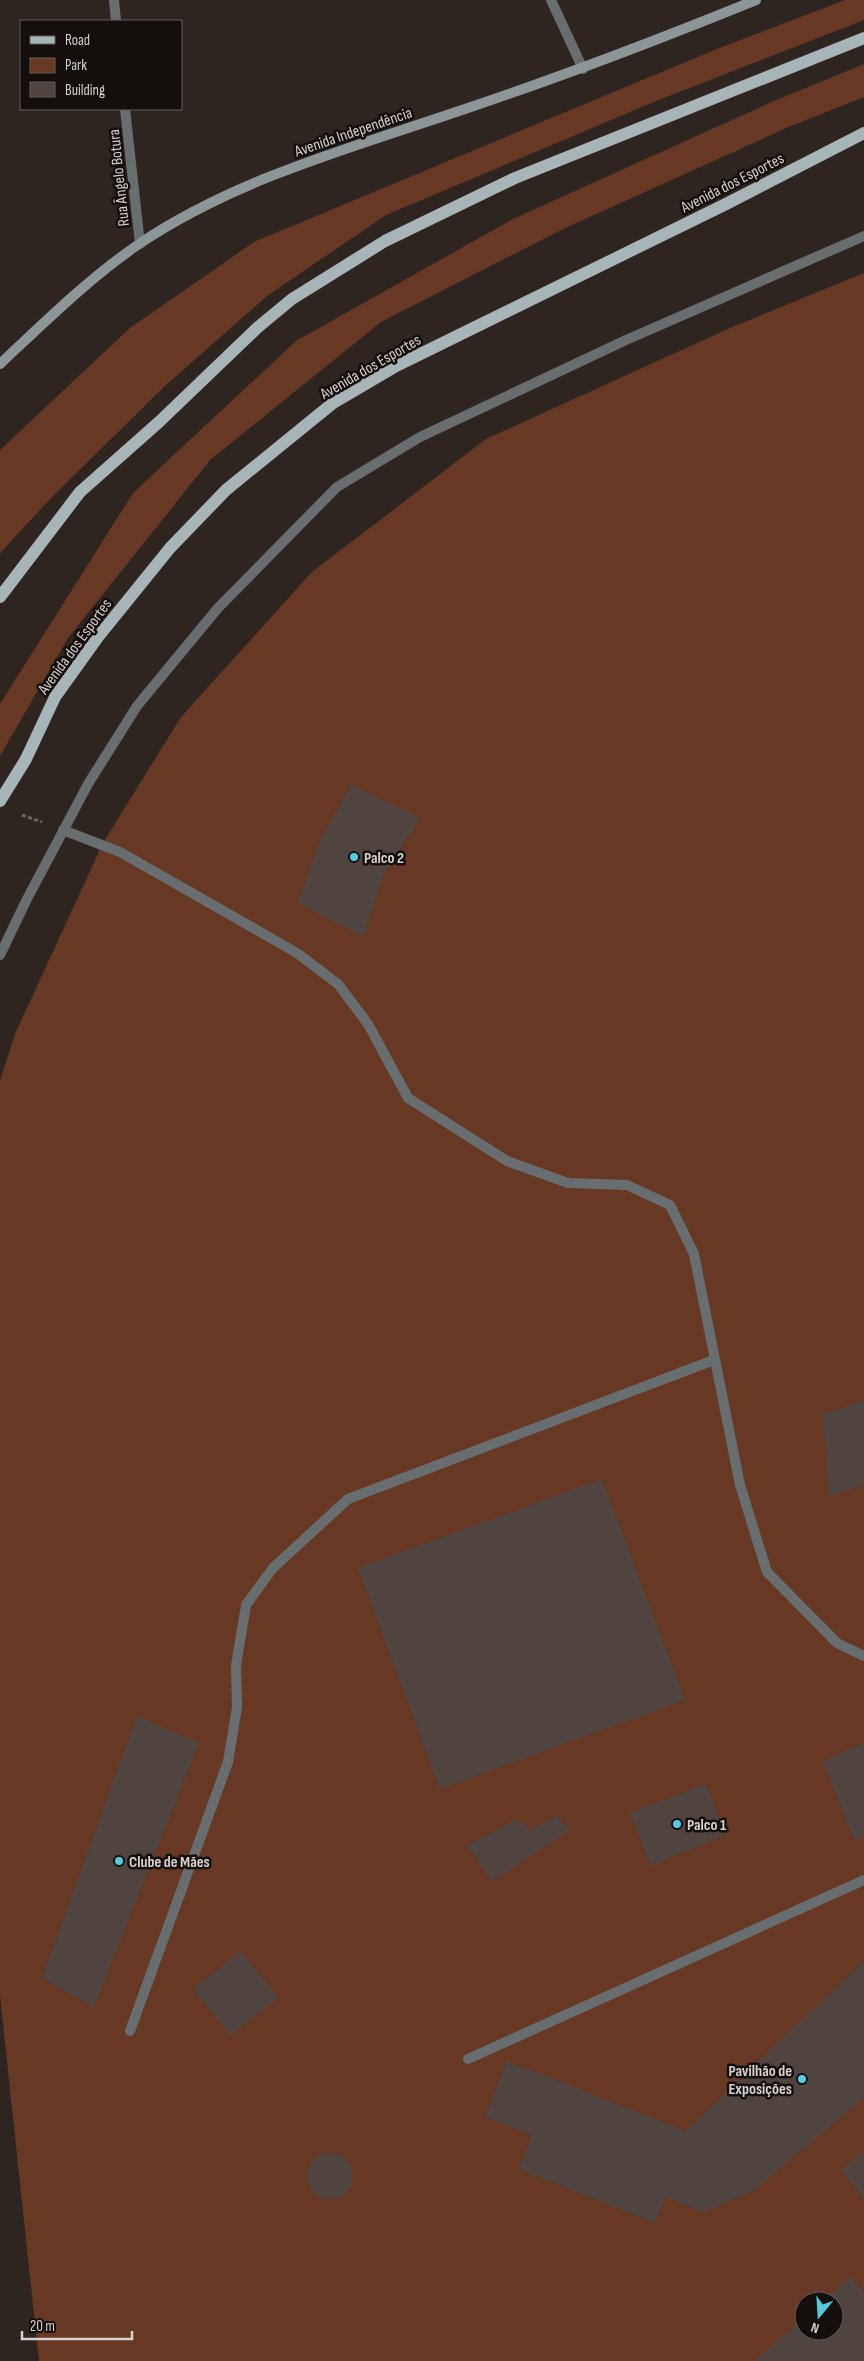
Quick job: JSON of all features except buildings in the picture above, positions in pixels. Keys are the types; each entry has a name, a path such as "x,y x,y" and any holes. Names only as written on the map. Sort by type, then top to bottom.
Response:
{"main road":[{"path":"0,597 80,492 159,422 257,328 292,299 386,241 515,178 864,38"},
{"name":"Avenida dos Esportes","path":"0,801 26,759 55,697 98,638 170,548 226,490 333,403 396,366 726,204 864,133"}],"street":[{"path":"114,0 116,20"},
{"path":"550,0 584,69"},
{"name":"Avenida Independência","path":"0,364 89,282 140,244 201,208 267,176 584,69 756,0"},
{"name":"Rua Ângelo Botura","path":"125,110 140,244"},
{"path":"0,956 27,899 88,784 137,706 218,608 337,487 420,437 626,340 864,236"},
{"path":"63,830 120,852 297,953 338,984 368,1024 408,1098 508,1161 568,1183 627,1185 670,1205 694,1254 740,1484 767,1572 837,1643 864,1656"},
{"path":"130,2031 228,1762 237,1707 236,1665 246,1605 273,1568 348,1499 714,1360"},
{"path":"468,2059 864,1880"}],"path":[{"path":"18,813 63,830"}],"green space":[{"path":"845,0 864,0 864,20 656,101 386,215 267,296 166,385 52,497 0,553 0,450 130,328 254,242 717,49"},
{"path":"864,64 864,97 791,126 563,229 381,322 210,460 68,638 0,756 0,704 133,493 296,341 513,219 774,101"},
{"path":"864,273 864,2361 39,2361 0,1996 0,1081 15,1034 103,843 181,717 312,572 486,439 730,328"}],"place":[{"name":"Palco 2","path":"354,857"},
{"name":"Palco 1","path":"677,1824"},
{"name":"Clube de Mães","path":"119,1861"},
{"name":"Pavilhão de Exposições","path":"802,2079"}]}
